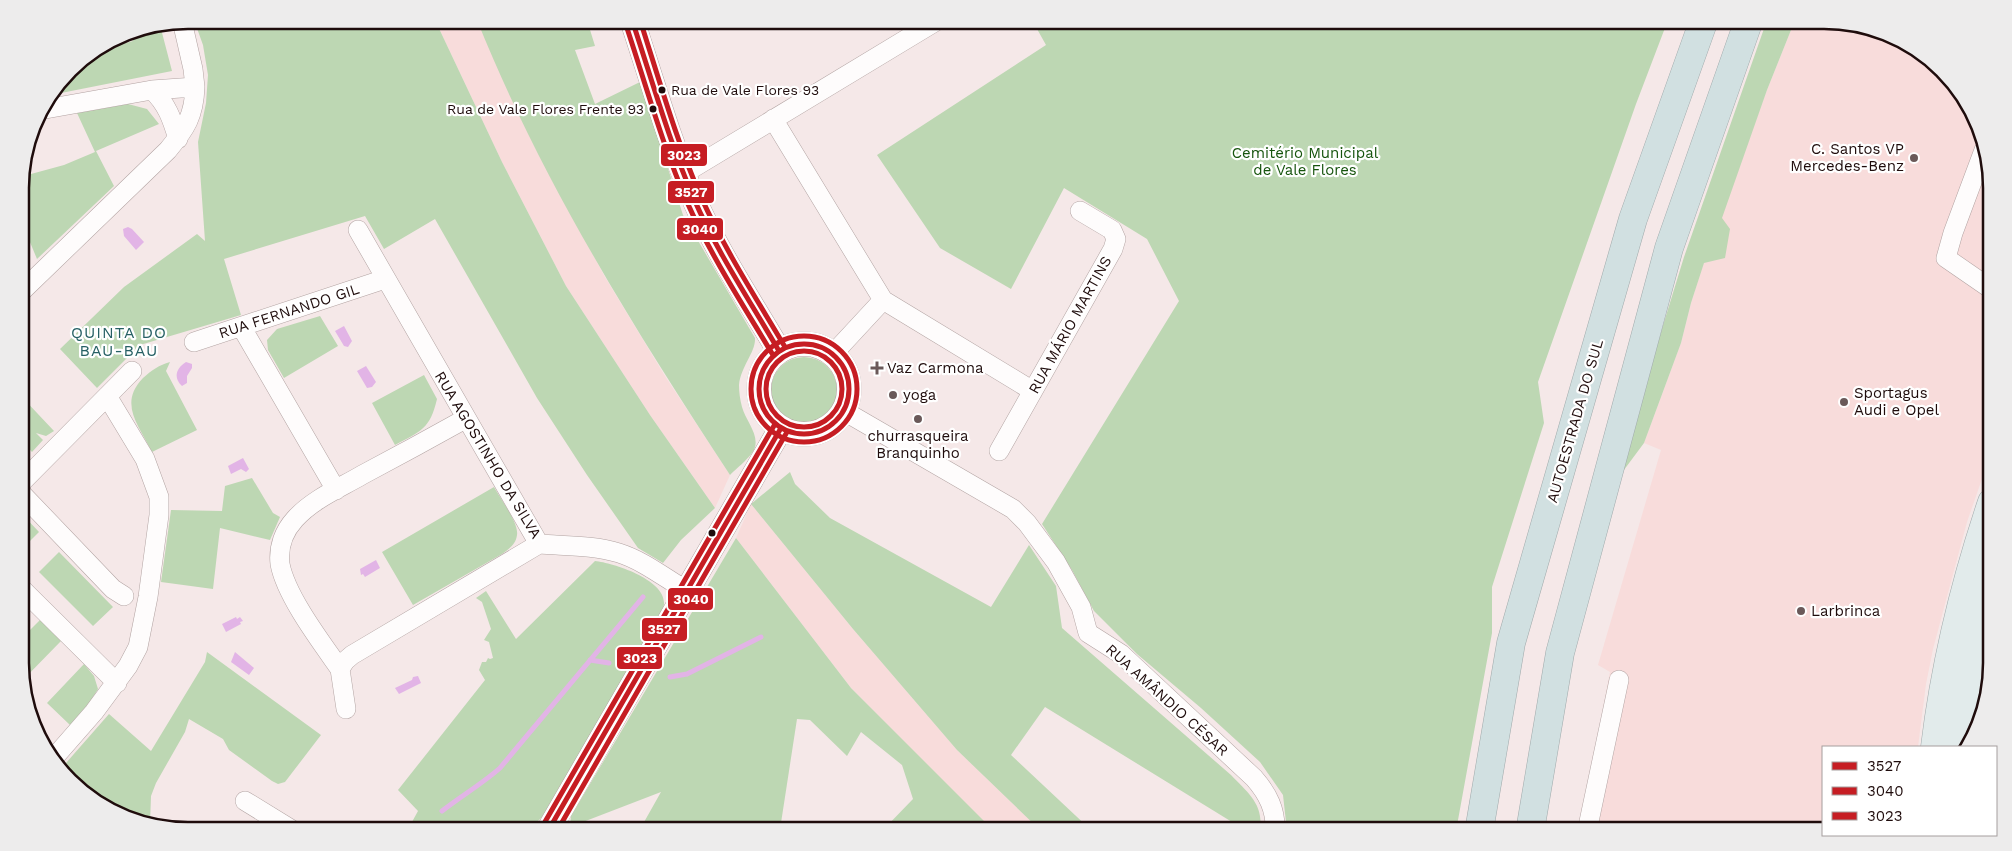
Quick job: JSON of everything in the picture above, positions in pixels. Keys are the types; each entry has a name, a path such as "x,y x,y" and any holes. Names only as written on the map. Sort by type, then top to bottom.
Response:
{"highway":[{"name":"AUTOESTRADA DO SUL","path":"1481,822 1511,643 1634,219 1701,29"},
{"path":"1532,822 1560,653 1669,248 1746,29"}],"main road":[{"path":"1935,746 1953,635 1983,530"},
{"path":"1957,746 1972,651 1983,609"}],"street":[{"path":"29,284 152,168 178,139 191,117 195,87 184,29"},
{"path":"635,29 683,174 707,226 779,351"},
{"path":"683,174 923,29"},
{"path":"50,108 152,90 195,87"},
{"path":"152,90 163,100 169,111 178,139"},
{"path":"773,119 883,300 1033,390"},
{"path":"1981,159 1953,233 1946,258 1983,283"},
{"name":"RUA MÁRIO MARTINS","path":"999,451 1113,249 1116,239 1112,230 1080,211"},
{"name":"RUA AGOSTINHO DA SILVA","path":"358,230 465,419 539,544 619,553 634,559 687,591"},
{"name":"RUA FERNANDO GIL","path":"194,342 242,328 385,280"},
{"path":"833,354 883,300"},
{"path":"242,328 336,490"},
{"path":"797,344 816,345 833,354 845,371 848,380 848,401 844,411 835,422 823,430 809,434 794,434 772,421 760,402 758,390 764,368 770,358 779,351 797,344"},
{"path":"29,475 132,371"},
{"path":"58,754 117,683 138,647 159,516 159,497 145,459 108,396"},
{"name":"RUA AMÂNDIO CÉSAR","path":"844,411 1013,510 1028,523 1070,584 1081,607 1088,633 1120,654 1254,778 1264,790 1272,806 1275,822"},
{"path":"346,709 340,669 321,643 283,576 280,562 281,547 285,533 295,519 309,506 465,419"},
{"path":"554,822 781,428"},
{"path":"29,501 113,589 124,596"},
{"path":"340,669 352,655 539,544"},
{"path":"29,596 117,683"},
{"path":"1589,822 1619,680"},
{"path":"244,801 279,822"}],"shaded area":[{"path":"439,29 481,29 534,145 605,277 665,376 730,475 715,508 650,415 566,286 502,162"},
{"path":"1791,29 1835,29 1866,34 1904,50 1937,75 1962,108 1978,146 1983,187 1983,476 1967,522 1933,649 1926,684 1918,746 1822,746 1822,822 1582,822 1610,672 1598,665 1661,450 1644,443 1681,343 1704,262"},
{"path":"128,227 144,242 136,250 124,236 123,229"},
{"path":"344,326 352,341 348,347 344,346 335,331"},
{"path":"186,362 192,364 192,368 187,376 187,383 182,386 177,380 177,373"},
{"path":"366,366 376,382 372,387 367,388 357,371"},
{"path":"243,458 249,469 246,472 241,469 231,474 228,466"},
{"path":"751,504 853,629 957,750 1032,822 983,822 851,688 736,538"},
{"path":"376,560 380,568 365,577 363,574 361,575 360,569"},
{"path":"236,617 237,619 240,617 243,621 226,632 222,624"},
{"path":"235,652 254,668 249,675 231,662"},
{"path":"418,676 421,683 399,694 395,688"}],"green space":[{"path":"197,29 439,29 502,162 566,286 650,415 715,508 681,540 663,563 638,548 587,475 537,398 435,219 384,249 365,216 224,259 241,315 140,345 97,388 60,349 124,287 197,234 205,241 198,142 206,103 208,75 203,45"},
{"path":"481,29 590,29 595,46 575,50 595,104 640,82 683,215 755,338 753,349 742,372 739,385 742,407 753,430 756,442 750,456 730,475 625,310 592,254 531,139"},
{"name":"Cemitério Municipal de Vale Flores","path":"1037,29 1665,29 1636,104 1538,382 1544,423 1492,587 1492,633 1458,822 1286,822 1283,795 1260,762 1201,708 1137,654 1094,611 1072,570 1042,524 1179,301 1147,239 1064,188 1011,289 940,248 877,155 1046,45"},
{"path":"1764,29 1791,29 1767,90 1722,218 1730,229 1725,258 1704,263 1681,343 1644,443 1615,482 1684,257"},
{"path":"162,31 172,71 61,93 75,75 99,55 116,46 133,41 132,39 136,37"},
{"path":"128,104 147,109 159,124 96,151 114,186 37,259 29,240 29,174 64,165 95,152 77,113"},
{"path":"320,316 338,346 284,378 268,350 267,340 277,329"},
{"path":"804,357 817,360 827,367 834,377 837,390 834,403 827,413 817,420 804,423 791,420 781,413 774,403 771,390 774,377 781,367 791,360"},
{"path":"170,362 166,371 197,430 152,452 133,415 132,397 143,378 156,368"},
{"path":"424,375 437,399 431,417 418,432 395,445 372,403"},
{"path":"29,404 54,431 46,436 36,433 43,440 32,452 29,449"},
{"path":"790,472 795,484 830,518 991,607 1029,545 1056,586 1062,628 1231,775 1257,806 1261,822 1232,822 1045,707 1011,755 1082,822 1032,822 957,750 853,629 751,504"},
{"path":"252,478 273,513 280,517 270,540 220,528 213,589 161,582 171,510 222,511 225,486"},
{"path":"494,487 515,524 517,535 514,544 502,554 413,605 382,552"},
{"path":"29,521 39,532 29,542"},
{"path":"736,538 851,688 985,822 891,822 913,799 902,765 861,732 847,756 810,720 797,719 781,822 644,822 661,792 583,822 570,822 571,816"},
{"path":"59,552 113,607 93,626 39,572"},
{"path":"595,561 629,570 641,576 652,583 660,592 664,601 662,611 542,817 537,822 412,822 418,811 398,790 485,680 479,670 482,662 486,662 488,658 493,658 489,642 484,640 491,629 482,602 476,598 486,591 516,639"},
{"path":"40,620 61,641 29,673 29,664 29,631"},
{"path":"207,652 321,735 285,782 278,784 272,781 229,750 223,739 189,719 185,732 156,783 151,796 150,818 108,801 75,776 65,764 109,714 151,751 205,662"},
{"path":"84,664 94,676 98,689 90,702 70,725 47,703"},
{"path":"1983,673 1980,695 1976,710"}],"waterway":[{"path":"442,811 500,768 643,597"},
{"path":"670,677 687,674 761,637"},
{"path":"590,660 609,663"}],"transit line":[{"name":"3040","path":"627,29 662,135 687,202 717,261 773,355"},
{"name":"3527","path":"635,29 669,133 694,199 723,257 779,351"},
{"name":"3023","path":"643,29 676,132 701,197 730,255 785,347"},
{"name":"3040","path":"804,336 824,340 841,352 853,369 857,389 853,409 841,426 824,438 804,442 784,438 767,426 755,409 751,389 755,369 767,352 784,340 804,336"},
{"name":"3527","path":"804,344 821,347 836,357 846,372 849,389 846,406 836,421 821,431 804,434 787,431 772,421 762,406 759,389 762,372 772,357 787,347 804,344"},
{"name":"3023","path":"804,351 818,354 831,362 839,375 842,389 839,403 831,416 818,424 804,427 790,424 777,416 769,403 766,389 769,375 777,362 790,354 804,351"},
{"name":"3023","path":"545,822 775,424"},
{"name":"3527","path":"553,822 781,428"},
{"name":"3040","path":"562,822 787,432"}],"place":[{"name":"Rua de Vale Flores 93","path":"662,90"},
{"name":"Rua de Vale Flores Frente 93","path":"653,109"},
{"name":"C. Santos VP Mercedes-Benz","path":"1914,158"},
{"name":"Vaz Carmona","path":"877,368"},
{"name":"yoga","path":"893,395"},
{"name":"Sportagus Audi e Opel","path":"1844,402"},
{"name":"churrasqueira Branquinho","path":"918,419"},
{"name":"Larbrinca","path":"1801,611"}],"district":[{"name":"QUINTA DO BAU-BAU","path":"119,341"}]}
